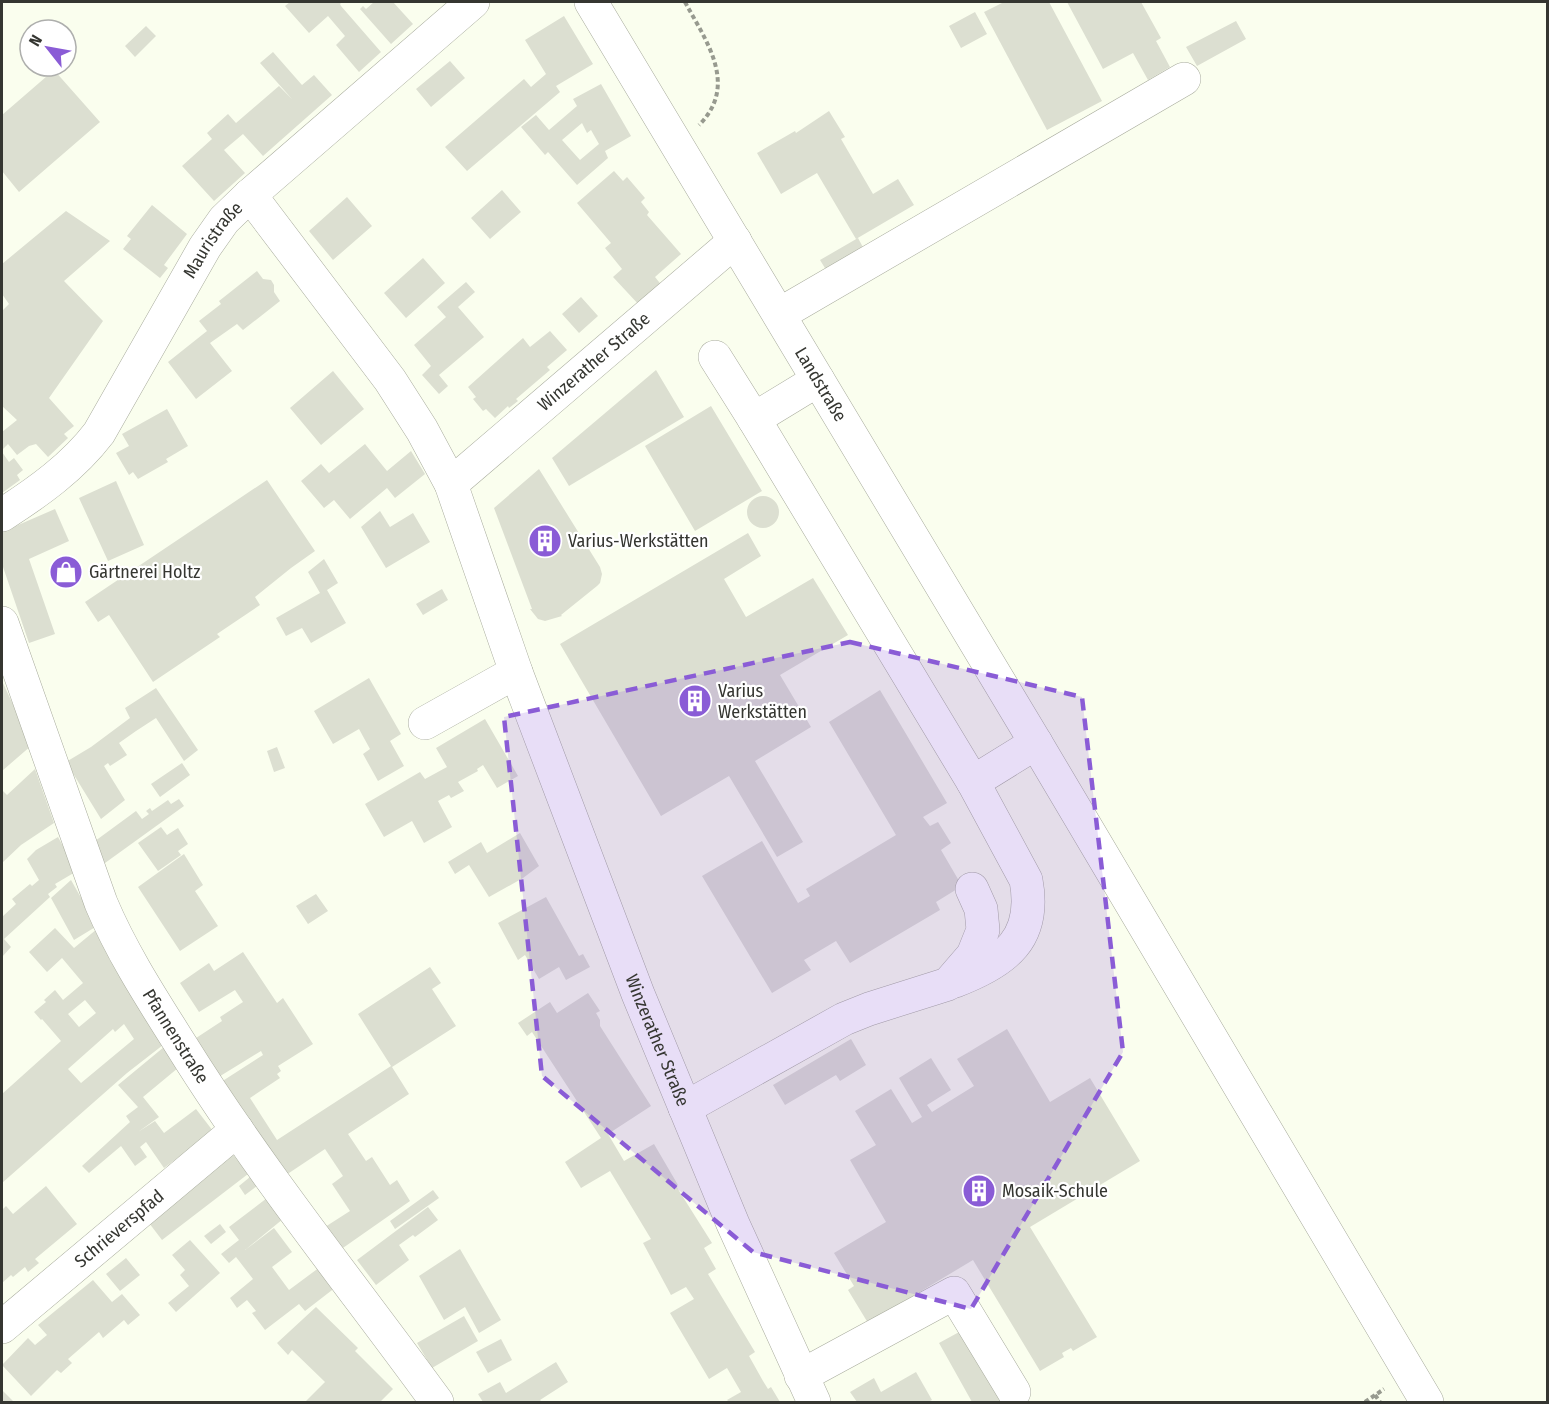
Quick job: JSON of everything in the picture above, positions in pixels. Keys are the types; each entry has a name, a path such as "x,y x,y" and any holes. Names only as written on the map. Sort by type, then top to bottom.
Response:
{"street":[{"name":"Mauristraße","path":"2,514 57,475 80,455 99,433 204,247 224,220 473,2"},
{"name":"Landstraße","path":"591,2 678,143 1427,1402"},
{"path":"780,315 1184,79"},
{"name":"Winzerather Straße","path":"250,195 390,380 422,430 451,484 516,672 638,994 733,1224 807,1389"},
{"name":"Winzerather Straße","path":"451,484 735,241"},
{"path":"685,1108 844,1019 983,970 999,960 1022,932 1029,898 1026,880 973,782 715,357"},
{"path":"754,419 818,380"},
{"name":"Pfannenstraße","path":"2,623 108,921 149,995 237,1130 437,1402"},
{"path":"425,723 516,672"},
{"path":"973,782 1042,754"},
{"path":"948,984 973,955 983,930 981,909 972,889"},
{"name":"Schrieverspfad","path":"2,1327 237,1130"},
{"path":"807,1389 954,1293 1014,1392"}],"path":[{"path":"678,143 707,115 715,99 718,75 716,61 685,2"},
{"path":"1365,1402 1375,1395 1380,1402"}],"highlighted area":[{"path":"850,642 1082,697 1123,1052 971,1309 753,1252 542,1076 504,717"}],"building":[{"path":"290,2 342,2 341,6 381,52 359,72 336,45 345,36 328,16 309,33 285,6"},
{"path":"374,2 393,2 413,24 391,44 360,9 363,6 366,9"},
{"path":"1004,2 1049,2 1102,101 1047,130 984,12"},
{"path":"1067,2 1141,2 1161,38 1156,41 1170,67 1148,80 1133,53 1103,69"},
{"path":"975,12 987,34 961,48 949,26"},
{"path":"564,16 593,64 556,86 560,92 467,171 445,147 524,79 531,87 546,74 525,40"},
{"path":"1236,21 1246,39 1197,66 1186,47"},
{"path":"146,26 156,36 135,57 125,46"},
{"path":"273,52 302,85 314,75 332,95 263,156 243,134 224,150 245,173 214,201 182,166 212,139 207,133 228,114 236,123 279,86 292,99 260,63"},
{"path":"450,61 465,78 431,107 416,89"},
{"path":"45,78 61,78 100,122 19,192 2,171 2,115"},
{"path":"601,84 631,136 605,151 608,158 577,185 548,152 545,155 521,127 536,115 549,130 577,106 573,99","holes":["582,123 587,133 591,130 599,144 580,160 562,140"]},
{"path":"829,111 845,137 841,139 873,194 898,179 914,205 856,239 817,173 781,194 757,153 795,131 796,133"},
{"path":"614,171 623,181 627,177 645,198 641,202 649,212 647,215 681,254 655,277 663,287 640,306 613,277 622,269 605,248 611,243 577,203"},
{"path":"502,190 521,212 490,239 471,218"},
{"path":"347,197 372,226 333,260 309,231"},
{"path":"152,205 187,234 164,265 168,268 160,278 123,249 131,239 127,236"},
{"path":"66,211 110,241 64,281 103,321 49,398 74,426 64,434 68,438 48,457 36,444 17,455 8,444 2,450 2,432 17,420 2,406 2,311 9,304 2,294 2,264"},
{"path":"858,238 865,251 828,273 820,260"},
{"path":"423,258 445,283 406,318 384,293"},
{"path":"257,271 263,279 271,280 274,292 280,301 243,330 237,324 210,343 232,371 196,399 168,362 207,331 199,321 221,304 219,301"},
{"path":"466,282 475,292 458,307 484,337 439,375 448,386 439,394 422,375 431,366 414,345 446,317 437,307"},
{"path":"581,297 598,316 579,333 562,314"},
{"path":"550,331 567,350 547,367 550,370 516,399 518,401 509,408 508,406 495,418 486,409 483,411 473,399 476,397 468,387 523,338 530,347"},
{"path":"656,370 684,417 569,486 552,458"},
{"path":"333,371 364,409 321,445 290,408"},
{"path":"711,406 762,491 695,531 645,446"},
{"path":"167,409 188,446 166,459 168,462 138,479 133,472 129,475 116,453 129,446 122,434"},
{"path":"365,444 387,471 411,451 425,474 395,498 387,488 350,519 334,500 324,508 301,481 321,464 329,473"},
{"path":"2,452 9,462 14,458 23,470 17,475 20,480 2,493"},
{"name":"Varius-Werkstätten","path":"539,469 600,567 602,574 600,583 562,616 545,621 538,619 530,609 532,609 494,508"},
{"path":"267,480 315,551 255,597 260,605 217,634 220,637 153,682 109,615 98,622 85,602"},
{"path":"116,481 144,545 108,561 79,498"},
{"path":"763,496 774,501 779,512 774,523 763,528 752,523 747,512 752,501"},
{"path":"55,509 69,541 29,559 55,634 29,643 2,564 2,532"},
{"path":"380,511 390,527 413,513 430,542 386,568 361,527"},
{"name":"Varius Werkstätten","path":"748,533 761,556 724,579 746,617 813,578 848,635 780,675 811,727 755,761 803,842 777,857 729,776 661,816 560,644"},
{"path":"324,559 338,583 327,590 346,623 311,643 302,628 286,636 276,618 320,593 308,572"},
{"path":"442,589 448,600 423,615 416,604"},
{"path":"369,678 401,734 390,741 404,766 378,781 363,754 370,749 359,729 333,744 314,711"},
{"path":"2,681 32,745 2,771"},
{"path":"156,688 198,750 184,761 156,718 119,743 127,755 110,766 108,763 104,766 125,800 101,819 66,762 91,747 130,718 125,708"},
{"path":"880,690 947,803 923,817 930,826 938,822 951,843 941,850 962,886 936,902 940,910 850,963 836,941 804,960 811,970 772,993 702,876 762,841 798,903 810,896 806,889 896,835 829,722"},
{"path":"485,719 518,776 497,788 483,765 477,769 478,771 458,782 464,791 451,798 449,795 438,801 452,827 424,843 412,821 384,837 365,804 420,772 425,779 447,767 436,748"},
{"path":"277,747 285,768 274,772 267,751"},
{"path":"182,763 190,775 160,797 151,784"},
{"path":"35,769 54,823 21,845 2,863 2,790 7,795"},
{"path":"179,799 184,806 105,863 91,844 136,811 142,819 149,814 146,811 150,808 152,811 168,800 171,804"},
{"path":"161,827 167,835 178,828 188,844 178,851 181,855 158,871 138,843"},
{"path":"520,833 539,866 489,897 469,865 455,874 448,862 481,842 487,853"},
{"path":"58,837 77,871 55,884 57,887 48,894 50,897 4,939 11,947 2,957 2,917 16,904 12,899 30,884 32,886 39,880 27,859 36,850"},
{"path":"184,854 203,885 195,891 218,926 180,951 138,887"},
{"path":"71,880 97,926 74,940 51,898"},
{"path":"316,894 328,911 308,924 296,906"},
{"path":"546,897 579,956 583,954 590,967 566,980 559,967 539,979 525,955 518,960 498,923"},
{"path":"55,928 74,948 97,929 111,957 109,959 163,1045 127,1073 2,1183 2,1094 61,1041 34,1012 55,990 63,1000 83,983 62,958 47,972 29,952","holes":["85,1000 96,1013 79,1027 68,1014","124,1024 134,1039 81,1083 68,1069 113,1029 115,1032"]},
{"path":"243,952 277,1003 283,998 313,1044 278,1066 281,1071 277,1074 280,1078 250,1098 277,1140 391,1066 358,1014 430,967 441,983 432,989 456,1026 392,1067 409,1094 348,1134 366,1161 372,1157 390,1185 397,1180 410,1201 340,1250 325,1227 350,1211 332,1184 343,1176 325,1149 283,1177 221,1082 263,1055 261,1051 217,1078 193,1040 222,1021 220,1017 243,1002 235,990 199,1012 180,983 209,963 214,971"},
{"path":"588,993 600,1011 596,1013 600,1026 651,1106 608,1134 624,1161 654,1144 678,1185 676,1186 712,1243 704,1248 716,1269 708,1274 755,1352 749,1356 763,1381 768,1389 771,1387 780,1402 729,1402 727,1400 741,1392 727,1368 709,1379 670,1313 694,1299 686,1287 671,1295 643,1243 651,1239 610,1171 581,1188 565,1162 601,1138 532,1032 527,1036 518,1023 550,1002 557,1013"},
{"name":"Mosaik-Schule","path":"1007,1029 1050,1102 1090,1078 1140,1161 1030,1227 1097,1337 1073,1351 1071,1348 1062,1353 1064,1357 1040,1371 973,1260 868,1323 848,1290 854,1286 834,1253 886,1222 850,1160 876,1145 855,1111 891,1089 912,1123 922,1117 899,1078 931,1058 951,1090 927,1105 932,1112 974,1086 957,1059"},
{"path":"851,1039 866,1065 840,1081 836,1075 785,1105 773,1085"},
{"path":"164,1047 178,1068 143,1097 159,1117 138,1132 155,1121 164,1133 196,1109 213,1131 164,1168 146,1142 140,1147 147,1157 135,1166 121,1146 89,1173 82,1166 130,1122 126,1116 138,1107 118,1085"},
{"path":"231,1152 248,1174 162,1240 146,1219"},
{"path":"250,1177 257,1186 245,1195 239,1186"},
{"path":"46,1186 77,1224 35,1259 39,1263 28,1272 25,1267 2,1283 2,1210 6,1206 13,1214"},
{"path":"433,1190 439,1198 395,1229 390,1221"},
{"path":"267,1198 283,1219 245,1250 274,1228 292,1252 272,1267 289,1290 320,1267 336,1287 305,1311 299,1304 265,1330 252,1313 256,1311 247,1300 237,1308 230,1298 253,1279 236,1257 229,1263 221,1254 239,1240 229,1227"},
{"path":"428,1207 438,1220 415,1237 413,1235 399,1245 409,1260 376,1285 357,1260"},
{"path":"220,1224 226,1232 211,1244 204,1236"},
{"path":"190,1240 220,1273 176,1312 168,1303 189,1286 180,1275 185,1270 172,1255"},
{"path":"460,1249 501,1320 479,1333 465,1307 444,1320 419,1276"},
{"path":"126,1258 140,1275 120,1291 106,1274"},
{"path":"93,1280 112,1302 122,1294 140,1315 128,1325 124,1320 103,1338 99,1332 68,1359 72,1363 61,1373 57,1370 31,1396 2,1365 28,1338 35,1345 47,1335 38,1325"},
{"path":"316,1307 358,1348 355,1351 393,1389 380,1402 305,1402 325,1382 292,1350 288,1355 277,1343"},
{"path":"464,1316 478,1341 432,1368 417,1343"},
{"path":"961,1331 1001,1402 972,1402 939,1343"},
{"path":"501,1339 512,1360 488,1373 476,1352"},
{"path":"556,1362 568,1382 540,1400 542,1402 483,1402 478,1394 500,1382 506,1393"},
{"path":"916,1372 932,1400 928,1402 857,1402 850,1392 874,1378 881,1392"},
{"path":"2,1390 14,1402 2,1402"}],"place":[{"name":"Varius-Werkstätten","path":"545,541"},
{"name":"Gärtnerei Holtz","path":"66,572"},
{"name":"Varius Werkstätten","path":"695,701"},
{"name":"Mosaik-Schule","path":"979,1191"}]}
